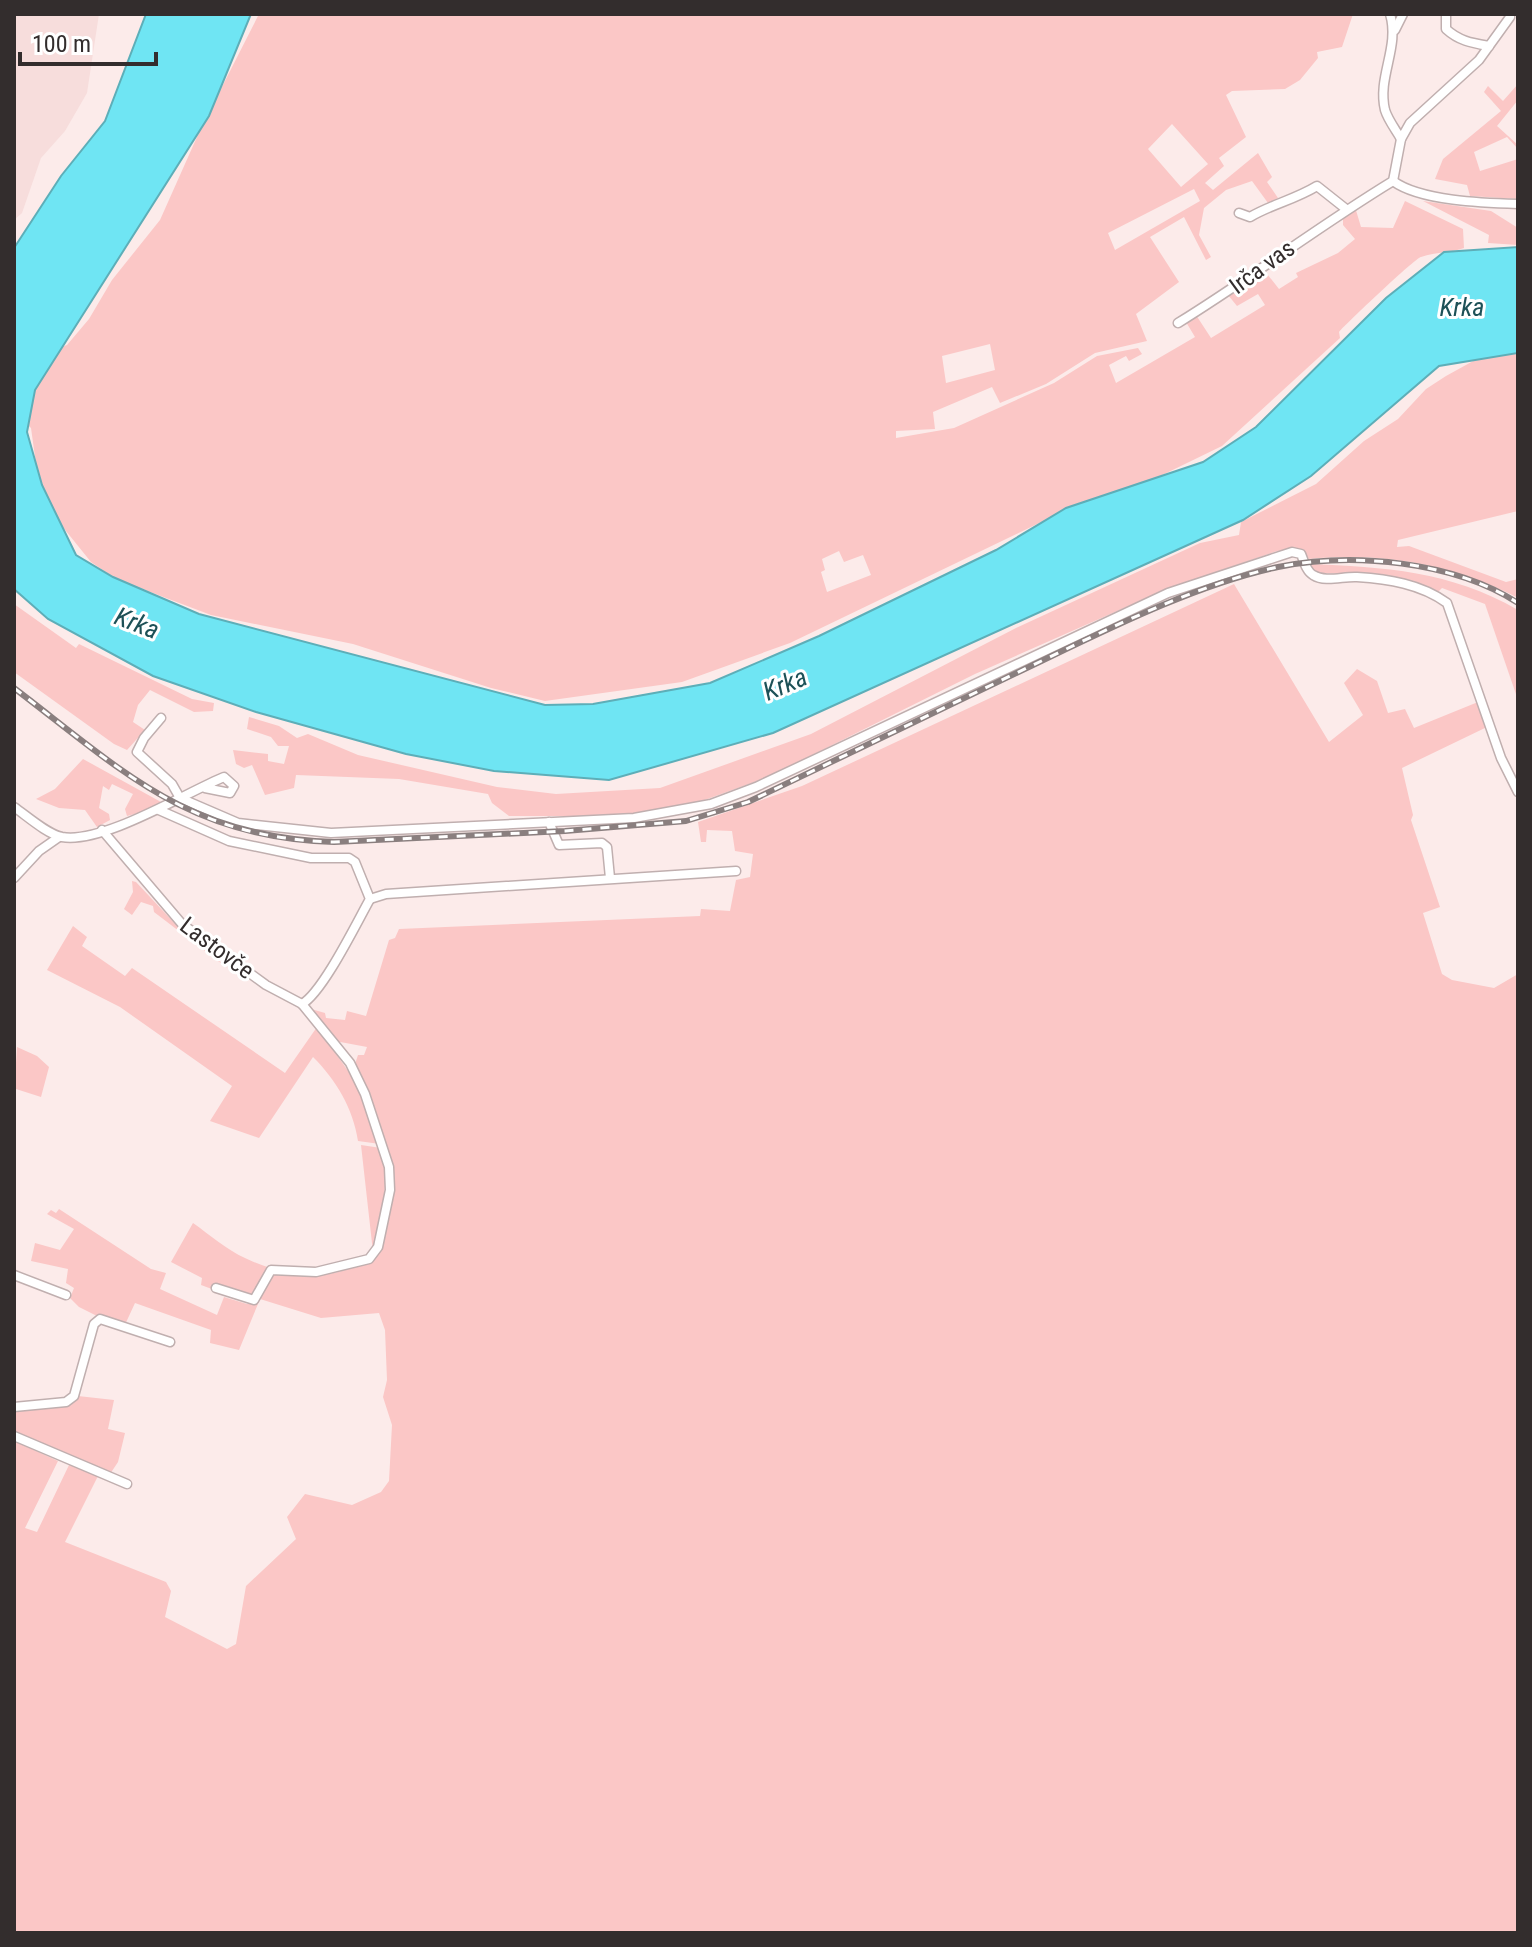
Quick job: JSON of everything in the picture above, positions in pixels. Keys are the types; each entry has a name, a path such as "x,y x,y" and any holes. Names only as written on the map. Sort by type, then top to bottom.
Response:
{"street":[{"path":"1390,14 1395,30"},
{"path":"1401,139 1386,113 1383,90 1395,30 1403,14"},
{"path":"1446,14 1446,29 1451,34 1465,42 1489,46"},
{"path":"1510,17 1489,46 1410,123 1401,139 1393,181 1400,186 1440,196 1518,204"},
{"name":"Irča vas","path":"1178,323 1346,209 1393,181"},
{"name":"Irča vas","path":"1239,213 1250,217 1278,203 1298,198 1317,186 1346,209"},
{"path":"161,718 137,746 137,752 172,784 180,798 238,823 331,833 663,814 733,796 1168,593 1292,552 1301,554 1309,572 1317,577 1354,577 1400,583 1422,589 1447,603 1501,758 1518,792"},
{"path":"14,878 39,851 59,837 82,836 102,830 159,810 205,788"},
{"path":"14,807 59,837"},
{"path":"159,810 229,841 311,858 349,858 355,862 370,899"},
{"path":"549,822 559,845 593,843 607,847 610,878"},
{"name":"Lastovče","path":"102,830 182,924 266,985 302,1004"},
{"path":"216,1288 254,1300 271,1270 316,1272 369,1259 378,1247 390,1190 383,1146 365,1094 350,1063 302,1004 312,995 337,958 370,899 386,894 736,871"},
{"path":"14,1275 66,1295"},
{"path":"14,1407 66,1402 74,1396 94,1324 100,1319 170,1342"},
{"path":"14,1436 127,1484"}],"shaded area":[{"path":"14,14 99,14 87,93 65,131 41,158 22,213 14,220"},
{"path":"259,14 1353,14 1342,47 1317,52 1318,58 1300,80 1285,89 1232,91 1226,95 1246,137 1219,158 1224,166 1205,183 1213,190 1258,153 1272,177 1267,182 1278,198 1268,203 1252,181 1226,190 1204,208 1199,235 1211,257 1206,260 1184,217 1150,237 1179,282 1136,314 1147,341 1095,353 1046,384 1000,403 992,387 933,412 935,429 896,431 896,438 954,428 1054,383 1097,356 1138,348 1142,354 1129,361 1126,356 1109,365 1116,383 1195,337 1186,322 1196,315 1211,338 1265,305 1258,294 1237,306 1228,295 1264,270 1279,289 1298,277 1296,273 1338,253 1355,239 1343,225 1343,215 1355,207 1361,227 1393,228 1405,201 1463,229 1464,248 1426,255 1416,260 1339,332 1340,338 1222,446 1150,481 1062,512 790,643 682,682 545,701 491,688 353,644 211,615 116,579 91,562 49,510 37,471 31,428 23,421 29,399 59,348 67,345 89,319 112,280 160,220 201,128","holes":["1172,124 1208,164 1181,187 1148,149","1194,189 1200,201 1115,250 1108,233","990,344 995,370 946,383 942,356","839,551 844,562 863,555 871,575 827,592 821,572 825,570 822,559"]},
{"path":"1518,84 1518,100 1497,126 1518,145 1518,149 1507,137 1474,152 1480,171 1518,159 1518,199 1470,196 1467,185 1435,179 1443,159 1501,111 1484,92 1488,86 1503,101"},
{"path":"1423,201 1491,211 1518,228 1518,245 1488,243 1489,235"},
{"path":"1518,353 1518,511 1398,540 1397,547 1409,546 1506,582 1518,579 1518,598 1468,577 1416,563 1364,557 1309,559 1302,549 1277,551 1167,589 975,674 768,777 677,810 608,816 509,816 492,803 488,794 399,779 296,775 294,788 265,795 252,765 244,768 236,764 233,750 268,754 268,761 284,764 289,746 278,746 271,737 247,729 249,717 279,726 297,738 308,734 358,755 497,787 556,794 660,788 811,734 1016,628 1200,543 1239,535 1241,522 1316,484 1364,441 1398,419 1426,389 1475,360"},
{"path":"1309,564 1364,567 1442,579 1493,597 1518,610 1518,700 1485,604 1442,588 1438,592 1357,574 1314,573"},
{"path":"1234,584 1329,742 1363,715 1344,683 1357,669 1377,681 1388,713 1405,709 1414,728 1478,702 1487,727 1402,768 1413,815 1411,820 1440,907 1423,913 1442,974 1452,980 1494,988 1518,974 1518,1933 14,1933 14,1441 58,1461 25,1528 37,1532 69,1465 99,1474 65,1542 166,1582 171,1591 165,1617 227,1649 236,1644 246,1586 296,1539 287,1517 305,1494 352,1505 381,1492 389,1481 392,1425 383,1397 387,1380 385,1330 379,1313 321,1318 260,1299 239,1350 210,1343 211,1330 135,1303 123,1329 79,1307 70,1298 74,1288 66,1283 68,1269 31,1261 35,1243 60,1250 74,1229 47,1214 51,1210 56,1213 59,1209 151,1269 166,1273 160,1289 217,1315 224,1297 247,1304 259,1299 257,1296 248,1299 237,1296 230,1290 228,1295 201,1285 202,1278 171,1262 193,1223 238,1255 277,1270 329,1274 360,1263 373,1252 361,1145 381,1148 384,1160 384,1196 377,1243 382,1245 390,1196 390,1174 382,1133 354,1067 358,1055 364,1055 367,1047 335,1041 311,1009 325,1013 326,1018 345,1020 347,1011 366,1016 389,940 395,938 399,929 700,916 701,909 730,911 736,880 750,877 753,854 735,851 732,831 707,830 706,842 701,842 698,822 802,786"},
{"path":"14,604 76,648 79,644 192,699 214,703 213,711 194,712 150,690 138,705 133,722 145,730 127,750 114,744 14,672"},
{"path":"83,759 161,802 161,807 127,816 125,809 133,794 112,784 109,790 103,786 99,808 109,814 110,820 97,827 85,810 59,808 36,799 55,789"},
{"path":"132,881 180,929 230,970 154,912 153,906 141,902 132,915 124,909 133,892"},
{"path":"73,926 87,937 82,946 125,976 132,968 285,1073 317,1027 358,1085 380,1144 358,1141 342,1095 313,1057 259,1138 210,1121 232,1086 120,1007 47,970"},
{"path":"17,1047 37,1056 49,1067 41,1097 16,1089 14,1094"},
{"path":"78,1396 114,1400 108,1429 125,1433 118,1462 110,1474 14,1434 14,1410 71,1405"}],"water":[{"name":"Krka","path":"146,14 251,14 209,116 35,390 27,432 42,485 76,555 113,577 199,614 545,705 593,704 710,683 819,636 996,550 1066,508 1203,462 1256,427 1386,298 1444,252 1518,247 1518,353 1439,366 1311,476 1243,520 773,733 609,780 494,771 406,754 256,712 153,676 48,619 14,589 14,248 61,176 105,121"}],"railway":[{"path":"14,688 89,747 160,795 238,828 283,838 334,842 565,831 686,821 748,802 1121,623 1184,596 1278,567 1338,560 1402,564 1464,578 1518,603"}]}
